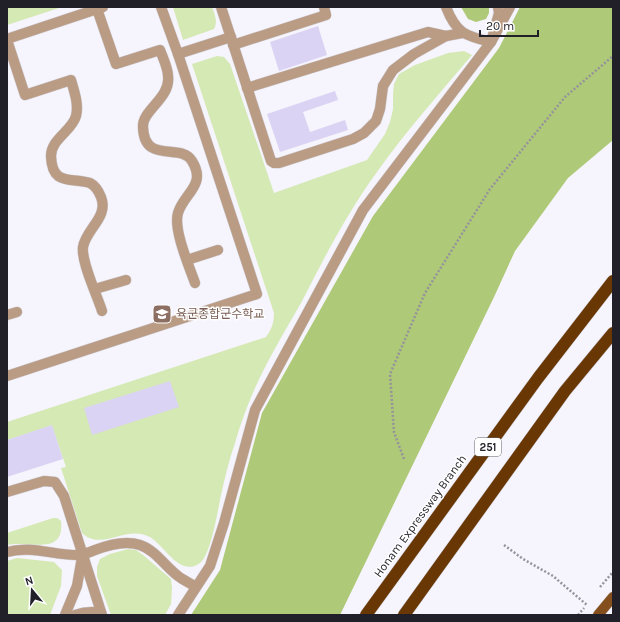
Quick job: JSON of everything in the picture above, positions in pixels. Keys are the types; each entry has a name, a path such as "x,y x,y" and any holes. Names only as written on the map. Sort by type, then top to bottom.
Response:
{"highway":[{"name":"Honam Expressway Branch","path":"366,615 538,378 613,281"},
{"name":"251","path":"404,615 565,391 613,334"}],"main road":[{"path":"598,614 613,597"}],"street":[{"path":"7,376 258,294 161,7"},
{"path":"221,7 271,161 274,163 279,163 353,139 364,133 376,121 380,109 383,86 393,70 414,54 446,36 462,32"},
{"path":"178,54 326,15 324,7"},
{"path":"446,7 450,16 462,32 472,38 491,42"},
{"path":"491,42 499,13 498,7"},
{"path":"178,615 210,566 224,522 255,410 363,210 491,42 510,7"},
{"path":"102,311 83,257 83,246 98,221 103,209 102,200 98,190 91,184 68,181 58,176 52,167 51,154 54,145 70,128 76,116 77,104 71,80 25,95 7,39 100,8 116,64 160,50 169,77 168,87 147,115 143,129 147,142 156,150 182,153 192,160 196,171 197,181 178,212 176,224 195,283"},
{"path":"247,88 428,32 446,36"},
{"path":"187,260 218,250"},
{"path":"95,289 126,280"},
{"path":"7,315 17,312"},
{"path":"7,492 44,481 55,482 64,496 102,614"},
{"path":"7,552 14,550 29,550 65,555 82,555 103,547 132,543 141,545 149,550 178,576 196,587"},
{"path":"65,615 77,586 82,555"},
{"path":"75,615 93,611 102,614"}],"path":[{"path":"404,459 394,432 390,374 425,293 490,189 565,97 613,56"},
{"path":"504,545 523,559 553,576 598,614"}],"green space":[{"path":"7,7 62,7 7,25"},
{"path":"173,7 212,7 216,21 214,29 183,40"},
{"path":"461,7 489,7 489,13 486,19 476,22 468,19"},
{"path":"520,7 613,7 613,140 568,178 515,251 340,615 191,615 220,570 262,413 373,216 499,48"},
{"path":"464,51 472,55 423,112 377,172 356,203 336,236 301,303 265,366 239,429 221,495 211,542 204,558 200,563 193,567 186,566 173,559 150,537 141,534 123,535 98,540 90,538 82,533 61,468 66,467 52,426 7,440 7,422 266,337 273,322 274,313 192,64 217,56 224,57 230,64 274,193 367,160 385,134 390,122 393,109 394,84 399,74 415,65 448,53"},
{"path":"57,518 61,521 61,532 57,539 51,543 43,545 7,545 7,533"},
{"path":"128,549 136,550 171,579 171,604 165,615 111,615 97,576 97,567 100,559 110,554"},
{"path":"17,558 54,562 62,570 61,586 50,615 7,615 7,561"}],"building":[{"path":"318,26 327,55 279,71 270,42"},
{"path":"335,91 338,100 303,112 310,132 345,120 348,130 280,152 267,114"},
{"path":"170,381 179,407 92,435 84,408"},
{"path":"52,425 63,459 7,477 7,440"}],"place":[{"name":"육군종합군수학교","path":"162,314"}]}
